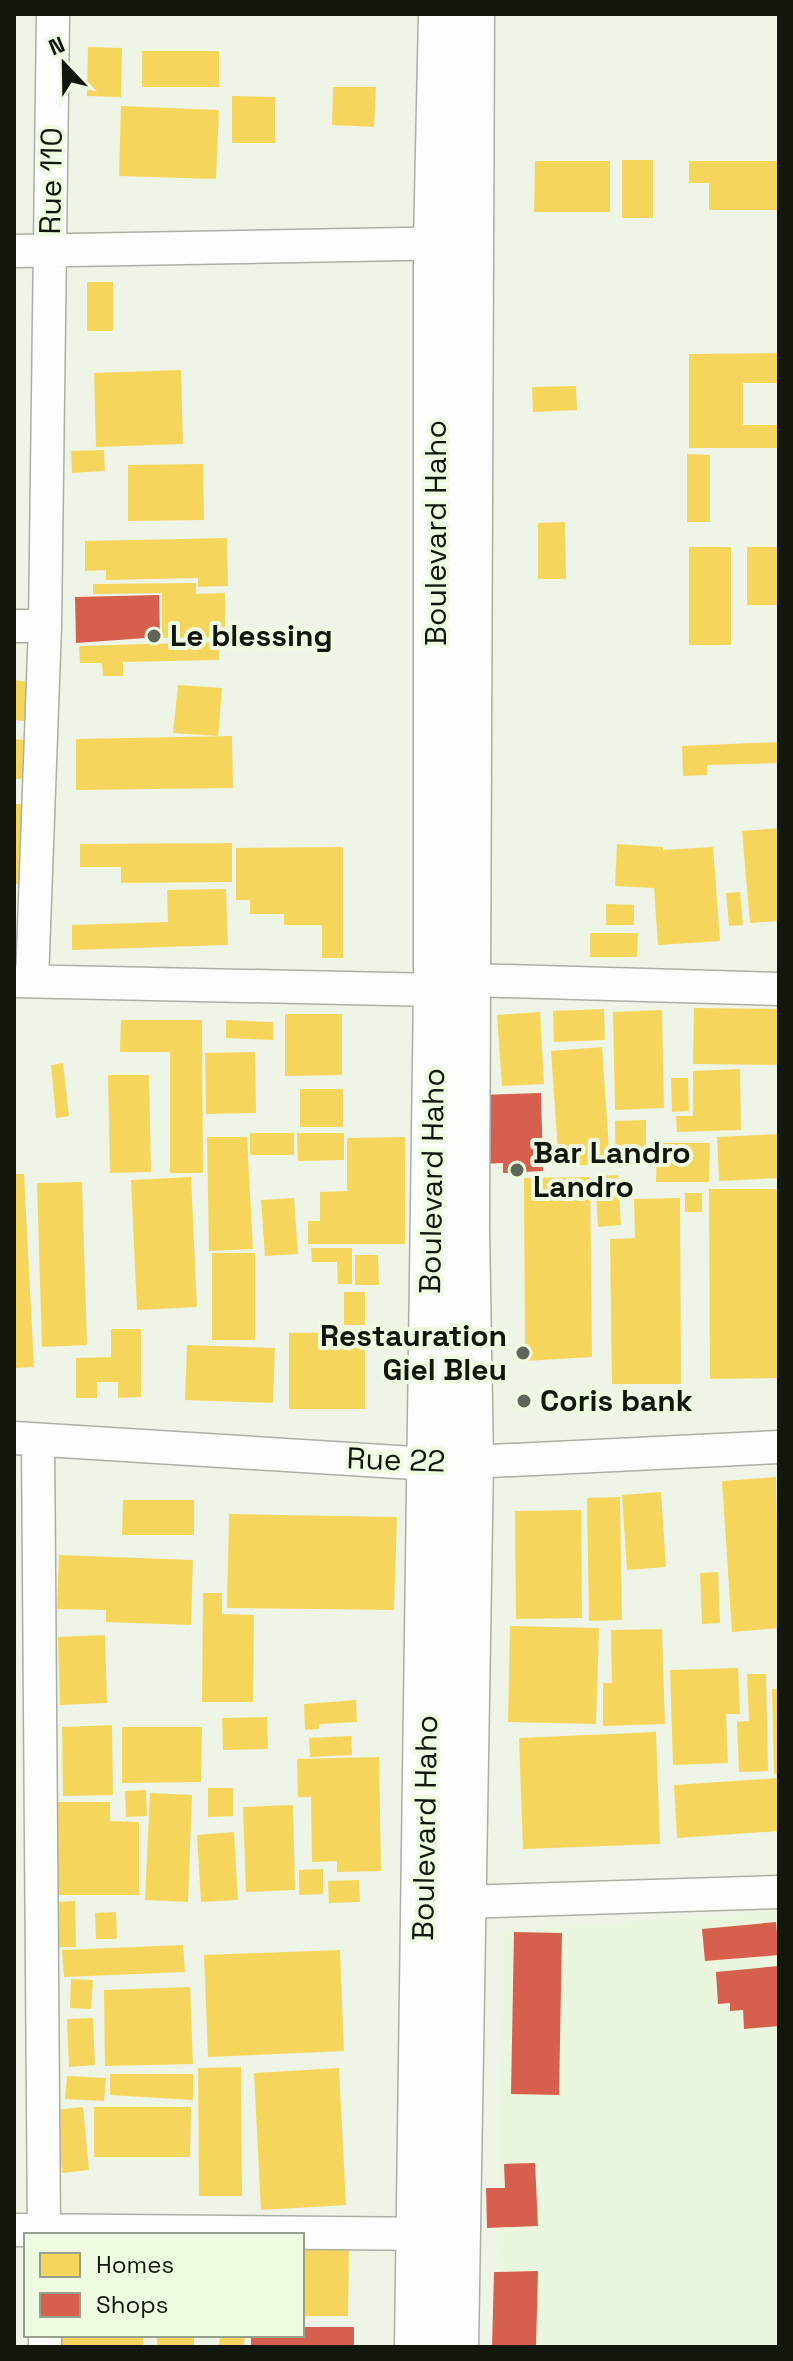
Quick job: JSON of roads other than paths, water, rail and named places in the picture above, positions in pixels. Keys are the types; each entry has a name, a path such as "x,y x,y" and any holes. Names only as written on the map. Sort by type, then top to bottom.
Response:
{"main road":[{"name":"Boulevard Haho","path":"441,14 454,243 453,985 467,1230 450,1463 437,2234 456,2347"},
{"name":"Boulevard Haho","path":"454,243 472,14"},
{"name":"Boulevard Haho","path":"417,2347 437,2234 461,1902 450,1463"}],"street":[{"name":"Rue 110","path":"23,981 30,626 50,252 53,14"},
{"path":"14,251 454,243"},
{"path":"23,981 779,989"},
{"path":"26,1439 26,1849 34,2231 303,2233"},
{"name":"Rue 22","path":"26,1439 450,1463 779,1447"},
{"path":"461,1902 779,1892"},
{"path":"304,2233 437,2234"}],"place":[{"name":"Le blessing","path":"154,636"},
{"name":"Bar Landro Landro","path":"517,1170"},
{"name":"Restauration Giel Bleu","path":"523,1353"},
{"name":"Coris bank","path":"524,1401"}]}
